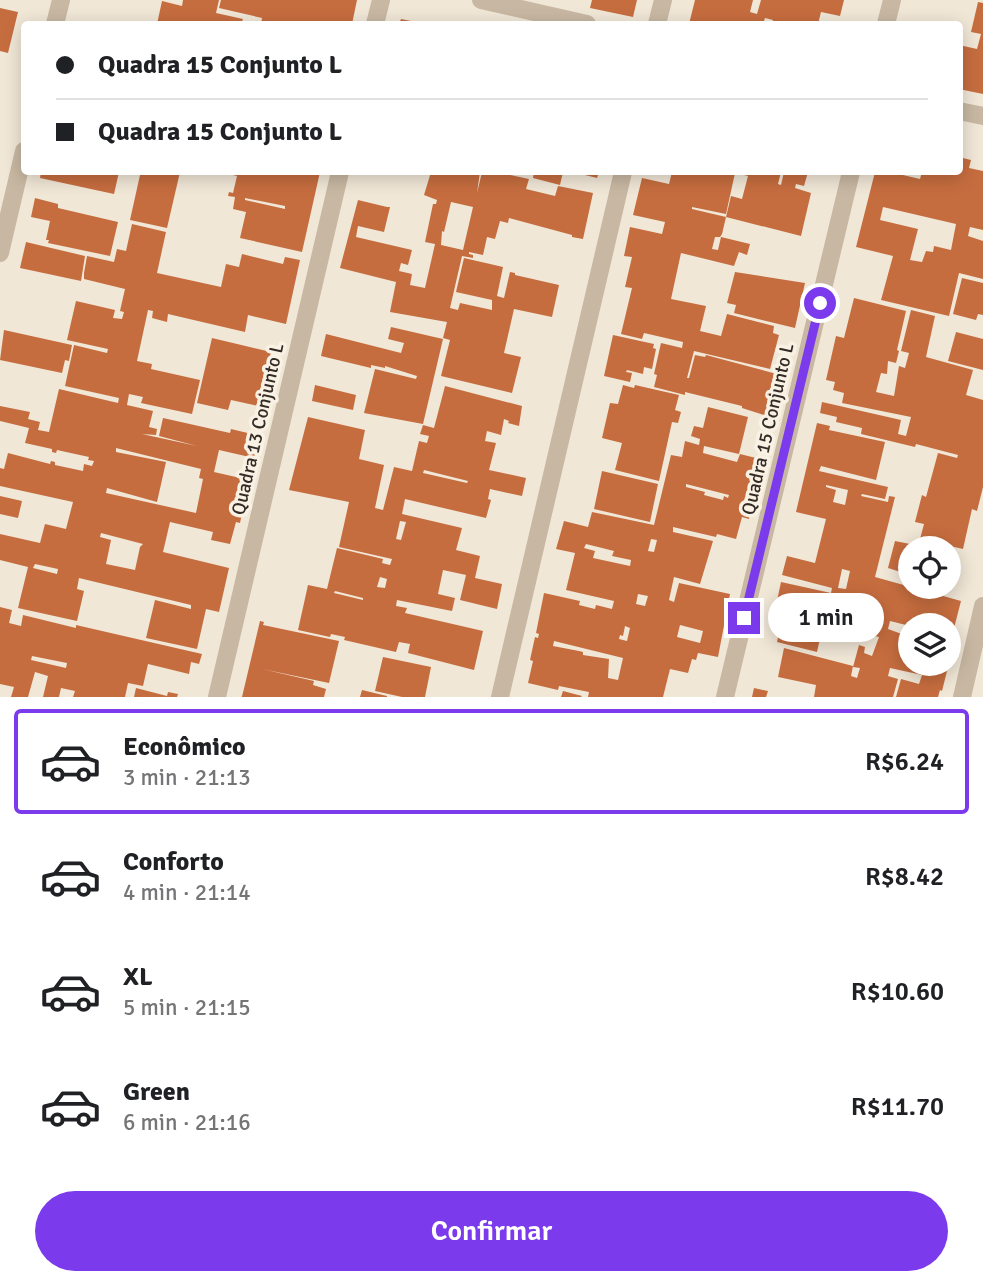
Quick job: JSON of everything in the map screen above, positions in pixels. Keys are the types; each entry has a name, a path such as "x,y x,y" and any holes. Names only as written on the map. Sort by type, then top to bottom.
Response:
{"street":[{"path":"56,21 61,0"},
{"path":"376,21 381,0"},
{"path":"481,0 574,21"},
{"path":"658,21 663,0"},
{"path":"887,21 892,0"},
{"path":"963,112 983,116"},
{"path":"0,253 21,164"},
{"name":"Quadra 13 Conjunto L","path":"217,697 340,175"},
{"path":"500,697 622,175"},
{"name":"Quadra 15 Conjunto L","path":"725,697 850,175"},
{"path":"962,697 983,606"}],"building":[{"path":"183,0 219,0 216,13 243,19 158,21 162,1 182,6"},
{"path":"221,0 357,0 353,21 262,21 262,18 219,8"},
{"path":"592,0 637,0 633,17 590,8"},
{"path":"695,0 753,0 750,12 757,14 761,0 844,0 840,16 821,12 819,21 773,21 765,18 764,21 690,21"},
{"path":"978,2 983,3 983,94 963,90 963,46 977,49 981,34 971,32"},
{"path":"0,8 18,12 8,53 0,51"},
{"path":"963,158 971,160 969,168 983,171 983,230 970,227 968,236 983,241 983,279 959,273 949,316 881,300 893,256 856,247 874,175 903,175 920,179 921,175 963,175","holes":["883,207 956,224 951,250 934,246 933,252 926,251 922,262 910,260 918,229 880,220"]},
{"path":"40,175 118,175 114,194 40,178"},
{"path":"140,175 179,175 167,228 130,220"},
{"path":"233,175 319,175 302,252 240,238 246,212 233,209 235,197 228,196 229,192 233,193 237,176","holes":["245,198 285,206 285,209 245,200"]},
{"path":"430,175 480,175 477,193 481,175 511,175 529,179 526,189 555,196 558,186 593,193 583,239 509,218 508,223 500,221 495,239 487,237 483,255 469,252 473,258 462,256 450,308 458,310 460,303 492,310 492,300 456,292 464,258 503,267 497,296 504,298 510,272 559,285 552,317 514,309 504,353 521,357 512,393 441,376 450,340 443,338 447,322 390,312 396,282 340,268 358,200 390,207 384,232 358,226 356,237 412,250 408,265 401,263 399,271 412,274 410,285 425,288 435,244 425,242 433,204 436,204 437,200 424,195","holes":["451,202 473,207 463,250 441,245 442,231 444,232"]},
{"path":"534,175 562,175 560,185 533,178"},
{"path":"671,175 735,175 726,214 692,209 726,217 722,234 715,237 712,249 718,250 721,237 750,244 747,255 739,252 734,266 681,253 671,299 706,306 700,331 721,336 727,314 774,326 773,333 779,335 770,369 694,351 687,378 695,355 706,355 784,376 783,381 774,378 769,397 778,399 774,418 742,406 654,387 661,343 682,348 683,342 644,333 642,339 621,334 632,288 625,287 632,257 624,256 630,227 662,234 665,222 633,215 642,178 669,184"},
{"path":"744,175 780,175 778,184 781,185 783,175 807,175 804,186 796,184 795,188 811,193 801,236 726,217 731,196 742,199 748,176"},
{"path":"35,198 58,204 58,208 118,222 110,256 48,243 49,240 46,240 50,221 31,217"},
{"path":"132,224 166,232 157,273 221,287 226,264 239,267 242,254 283,264 285,257 300,260 286,324 248,315 245,332 168,314 167,322 152,318 153,311 148,310 137,361 152,364 151,369 200,380 192,414 141,403 143,397 129,394 127,405 153,411 149,427 157,429 156,435 142,434 197,446 159,436 163,418 230,433 231,429 260,436 254,458 219,450 214,472 249,480 240,523 236,522 230,544 211,540 213,532 170,522 163,552 229,568 219,612 206,609 197,649 146,638 155,600 191,609 191,605 79,578 77,589 84,591 77,621 18,608 28,567 0,560 0,534 40,543 45,524 66,529 73,502 0,486 0,468 4,469 8,453 50,464 51,461 55,462 55,465 83,471 84,464 92,466 94,461 88,460 89,457 57,450 56,453 52,452 52,449 25,443 29,428 0,421 0,406 30,412 28,419 40,422 38,430 49,432 59,389 118,403 119,398 65,386 74,345 107,353 108,349 67,340 76,301 115,310 113,318 122,319 124,312 120,311 125,289 84,279 84,273 87,256 114,262 117,249 126,251","holes":["116,448 201,469 199,478 203,479 196,513 106,493 107,488 157,502 166,462 116,452","101,533 143,544 135,570 106,564 111,540 100,537","35,564 58,569 57,574 33,568"]},
{"path":"26,242 85,256 81,281 20,268"},
{"path":"735,272 805,283 795,328 734,313 736,305 727,303"},
{"path":"962,278 983,283 983,315 978,314 976,320 953,314"},
{"path":"854,298 906,311 896,363 888,361 887,374 881,373 876,392 894,396 899,366 905,368 909,353 901,351 911,310 935,316 926,357 973,370 966,395 983,400 983,487 977,511 972,509 963,549 961,536 921,536 924,524 915,522 922,495 926,497 938,453 957,458 958,455 861,434 862,428 836,422 837,417 820,413 822,402 901,420 898,434 906,436 911,417 842,403 844,393 833,390 835,382 826,380 836,336 844,338"},
{"path":"391,327 443,339 423,424 364,413 375,369 416,379 417,376 385,366 371,365 371,368 321,356 326,334 401,353 404,343 388,339"},
{"path":"4,330 72,345 69,361 65,360 62,373 0,360"},
{"path":"956,332 983,339 983,370 948,361"},
{"path":"613,335 654,344 653,348 656,349 652,369 644,367 643,374 627,370 626,372 632,373 630,382 604,376"},
{"path":"212,338 271,352 266,372 274,374 267,408 231,400 228,410 197,403"},
{"path":"315,385 356,395 353,410 312,401"},
{"path":"623,385 634,388 635,385 679,395 675,410 681,412 678,423 672,422 659,481 615,470 622,443 602,438 610,403 618,404"},
{"path":"445,386 522,406 519,426 504,419 501,435 487,431 485,441 496,443 489,470 526,478 522,496 490,489 488,499 491,500 486,518 405,499 402,514 462,528 456,550 480,556 475,578 502,584 497,609 460,600 466,575 443,570 438,594 455,598 452,611 397,600 396,606 407,608 405,613 483,631 474,670 408,653 410,644 399,642 396,652 344,640 345,637 331,634 330,637 298,630 308,585 327,589 337,548 383,559 382,563 390,565 392,559 339,547 349,502 289,490 308,417 365,430 359,459 384,465 375,508 383,510 394,467 412,471 419,441 427,443 429,436 420,434 423,425 434,428","holes":["424,470 468,481 467,483 423,473","400,521 406,522 401,540 396,539","380,577 387,579 385,588 377,587","335,591 363,600 334,593"]},
{"path":"708,407 748,417 739,454 704,446 703,453 737,462 740,454 764,460 757,492 747,490 744,502 753,504 749,519 742,517 736,539 673,527 673,532 713,541 700,584 674,577 669,600 674,602 679,583 730,594 718,657 698,653 696,660 692,659 688,673 670,669 663,697 588,697 589,692 559,686 558,690 528,683 535,637 538,638 539,634 536,633 544,593 580,601 579,605 595,609 596,605 612,609 614,601 566,590 575,553 556,549 564,521 588,527 592,512 654,525 671,455 682,457 685,441 699,445 700,439 691,436 694,426 703,428","holes":["686,484 729,495 728,498 724,496 723,500 686,487","651,539 657,540 654,552 648,551","586,544 614,551 612,556 631,560 630,566 593,558 595,551 584,548","638,594 648,596 645,606 636,604","680,625 703,631 700,643 677,637","625,626 630,628 627,641 619,639 620,635 623,636","554,641 623,658 618,680 608,678 609,659 583,655 583,652 553,646"]},
{"path":"817,423 830,426 829,430 885,442 876,480 821,466 819,471 888,487 885,499 862,494 861,496 888,502 889,496 895,497 875,577 898,583 898,599 961,601 958,613 898,613 898,623 890,621 888,629 898,633 898,670 890,668 888,676 898,679 893,697 814,697 816,685 778,677 784,648 853,666 851,676 857,678 860,668 853,667 859,645 865,647 864,653 872,656 879,637 861,633 864,623 840,617 845,598 836,596 831,615 777,601 781,582 831,593 832,588 782,575 787,556 815,563 826,519 796,512","holes":["826,485 848,490 845,505 833,502 836,490","842,569 850,571 846,589 838,588"]},
{"path":"602,471 658,484 650,522 594,509"},
{"path":"0,496 22,501 18,518 0,514"},
{"path":"895,541 898,542 898,571 888,568"},
{"path":"0,607 12,610 9,623 21,626 23,615 202,654 199,664 191,662 189,674 148,664 143,686 128,683 125,697 73,697 75,691 61,688 59,697 43,697 48,676 35,672 28,697 11,697 14,687 0,684","holes":["32,656 67,663 66,668 31,660"]},
{"path":"784,609 824,620 817,652 777,642"},
{"path":"260,621 264,622 263,625 339,641 329,683 262,669 314,681 313,685 326,689 324,697 242,697"},
{"path":"383,657 431,667 425,697 402,697 375,691"},
{"path":"922,676 946,676 938,697 896,697 901,679 919,684"},
{"path":"136,688 167,696 168,692 178,694 177,697 134,697"},
{"path":"754,688 768,691 766,697 752,697"},
{"path":"362,690 387,696 387,697 360,697"},
{"path":"563,691 582,696 561,697"}],"route":[{"path":"744,618 820,303"}]}
